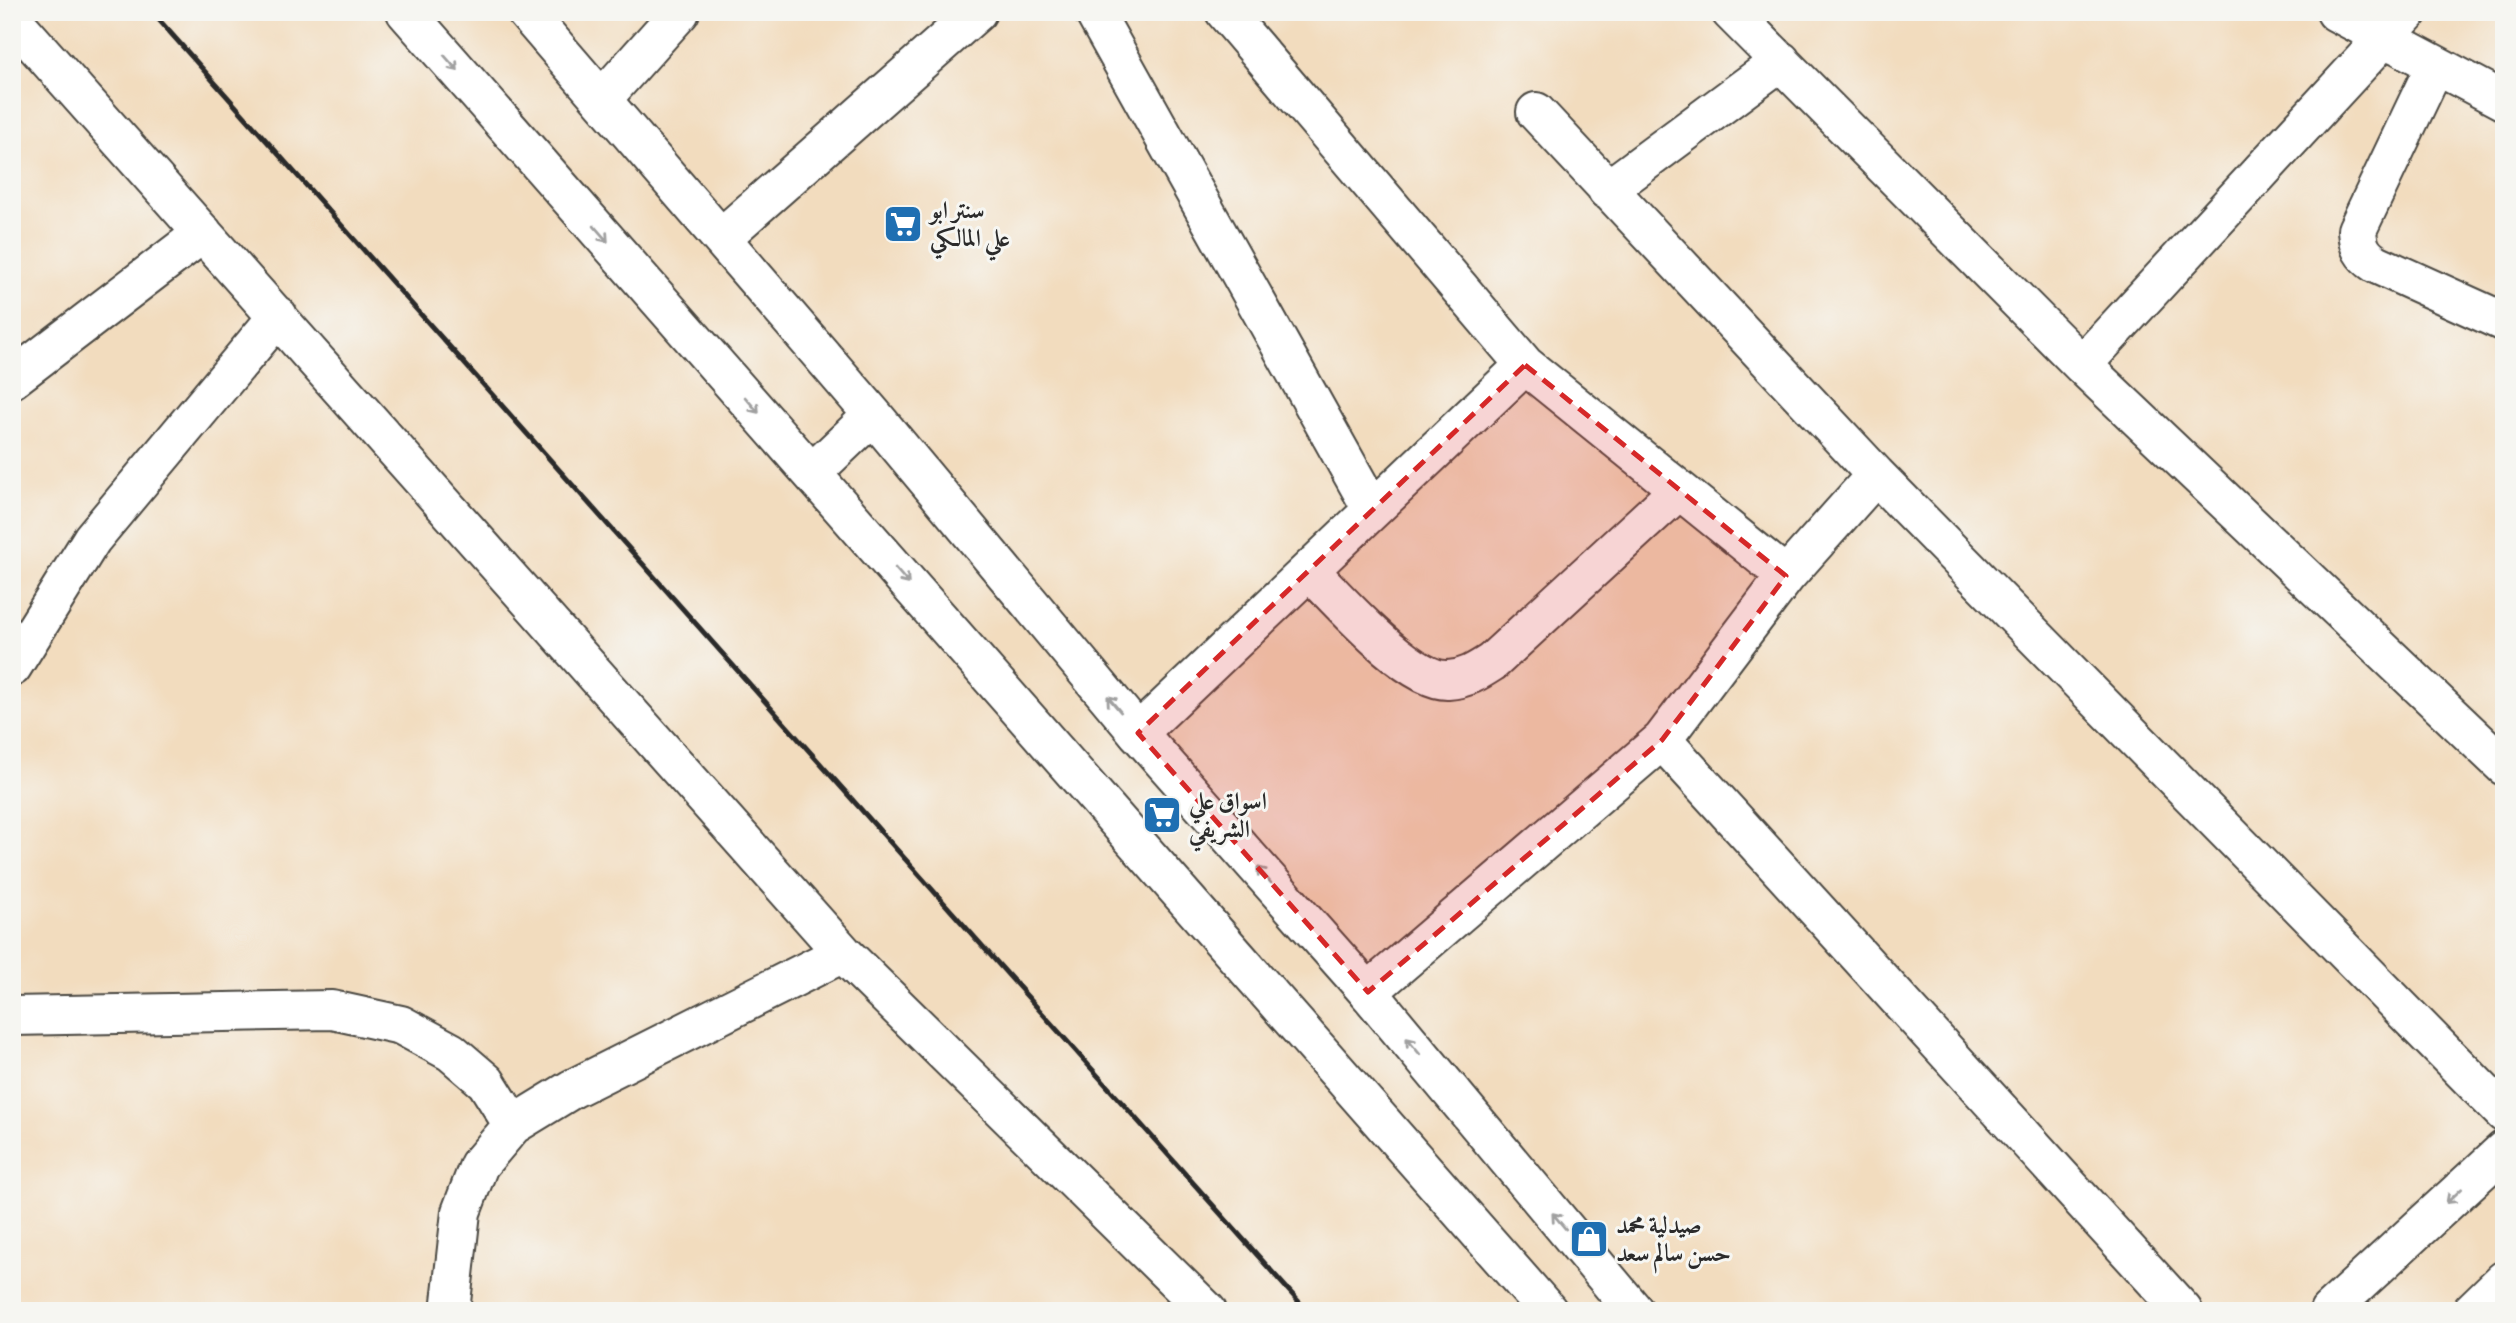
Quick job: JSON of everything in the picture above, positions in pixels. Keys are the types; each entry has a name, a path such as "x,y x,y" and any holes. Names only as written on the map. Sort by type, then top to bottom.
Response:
{"street":[{"path":"406,12 1548,1311"},
{"path":"526,12 722,237 1138,733 1368,992 1634,1311"},
{"path":"602,99 680,12"},
{"path":"722,237 976,12"},
{"path":"1094,12 1372,509"},
{"path":"1225,12 1525,365 1786,576"},
{"path":"1731,12 2081,365 2504,766"},
{"path":"2336,12 2397,25 2435,66 2504,102"},
{"path":"12,19 843,953 1207,1311"},
{"path":"2081,365 2397,25"},
{"path":"1607,190 1782,61"},
{"path":"2435,66 2357,230 2357,244 2365,257 2376,264 2504,322"},
{"path":"1536,112 1876,475 2504,1113"},
{"path":"12,379 203,233"},
{"path":"12,667 92,539 278,316"},
{"path":"1138,733 1525,365"},
{"path":"812,473 873,415"},
{"path":"1368,992 1662,740 1786,576 1876,475"},
{"path":"1310,571 1401,659 1421,674 1446,680 1472,676 1493,662 1679,491"},
{"path":"1662,740 2183,1311"},
{"path":"450,1311 461,1212 479,1165 513,1125 572,1089 843,953"},
{"path":"12,1016 319,1010 401,1025 451,1052 486,1082 513,1125"},
{"path":"2329,1311 2504,1150"},
{"path":"2472,1311 2504,1280"}],"highlighted area":[{"path":"1525,365 1786,576 1662,740 1368,992 1138,733"}],"railway":[{"path":"152,12 1307,1311"}],"place":[{"name":"سنتر ابو علي المالكي","path":"903,224"},
{"name":"اسواق علي الشريفي","path":"1162,815"},
{"name":"صيدلية محمد حسن سالم سعد","path":"1589,1239"}]}
